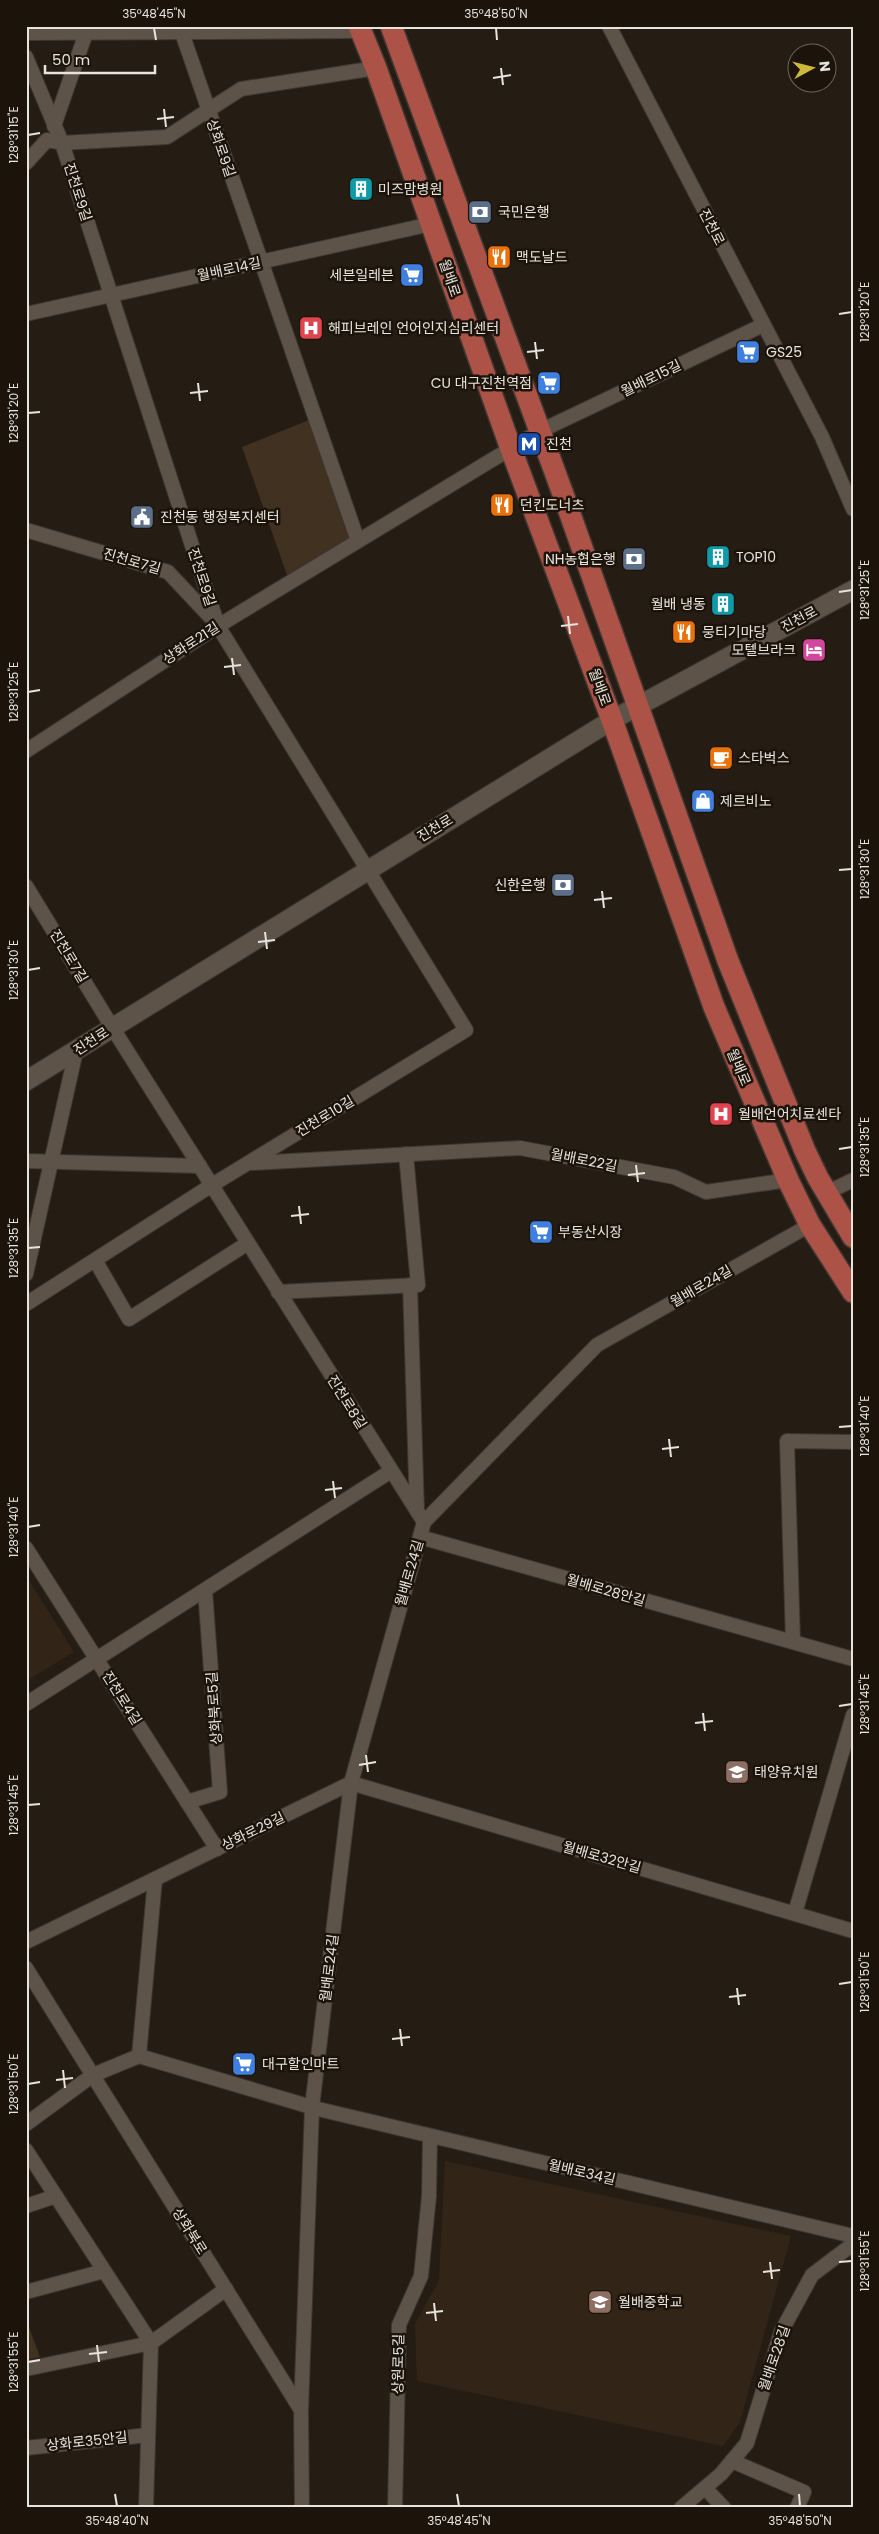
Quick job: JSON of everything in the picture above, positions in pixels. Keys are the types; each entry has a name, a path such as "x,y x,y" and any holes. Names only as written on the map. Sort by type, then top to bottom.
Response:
{"main road":[{"name":"월배로","path":"391,26 538,432 563,494 728,961 805,1151 826,1193 853,1237"},
{"name":"월배로","path":"360,29 376,68 511,449 612,720 714,1007 788,1180 810,1225 853,1292"},
{"name":"진천로","path":"26,1081 612,720 853,590"}],"street":[{"name":"진천로","path":"609,26 822,437 853,509"},
{"path":"26,33 87,30 182,33 360,29"},
{"path":"54,126 87,30"},
{"name":"상화로9길","path":"182,33 260,263"},
{"name":"진천로9길","path":"26,57 62,143 218,626 368,869"},
{"path":"208,111 242,89 376,68"},
{"name":"진천로9길","path":"26,163 47,140 62,143 167,137 208,111"},
{"name":"월배로14길","path":"26,314 431,224"},
{"path":"260,263 358,541"},
{"name":"월배로15길","path":"538,432 763,325"},
{"name":"상화로21길","path":"26,751 218,626 538,432"},
{"name":"진천로7길","path":"26,530 168,572 218,626"},
{"name":"진천로10길","path":"26,1304 212,1185 466,1030 368,869"},
{"name":"진천로7길","path":"26,886 112,1027"},
{"name":"진천로8길","path":"112,1027 420,1517"},
{"path":"26,1274 76,1051"},
{"name":"월배로22길","path":"248,1163 520,1148 674,1177 706,1192 788,1180"},
{"path":"406,1154 414,1285 420,1517"},
{"path":"26,1160 200,1166"},
{"path":"826,1193 853,1180"},
{"name":"월배로24길","path":"301,2410 312,2107 351,1783 420,1537 420,1517 598,1345 810,1225"},
{"path":"95,1260 129,1319 248,1243"},
{"path":"278,1292 414,1285"},
{"path":"793,1642 787,1441 853,1442"},
{"path":"26,1704 98,1660 391,1471"},
{"name":"월배로28안길","path":"420,1537 853,1659"},
{"name":"진천로4길","path":"26,1548 217,1848"},
{"name":"상화북로5길","path":"187,1802 220,1792 206,1590"},
{"path":"795,1914 849,1742 853,1715"},
{"name":"상화로29길","path":"26,1942 351,1783"},
{"name":"월배로32안길","path":"351,1783 853,1930"},
{"path":"139,2056 155,1878"},
{"name":"상화북로","path":"26,1968 301,2410"},
{"path":"26,2124 93,2075 139,2056 312,2107"},
{"name":"월배로34길","path":"312,2107 853,2236"},
{"name":"상원로5길","path":"396,2508 398,2325 421,2276 429,2196 430,2136"},
{"path":"26,2150 151,2343"},
{"path":"26,2206 56,2196"},
{"name":"월배로28길","path":"681,2508 705,2488 748,2443 781,2332 812,2275 853,2244"},
{"path":"26,2292 104,2271"},
{"path":"26,2369 151,2343 226,2289"},
{"name":"상화로35안길","path":"146,2508 151,2343"},
{"path":"301,2410 302,2508"},
{"name":"상화로35안길","path":"26,2448 148,2435"},
{"path":"732,2461 804,2492 797,2508"},
{"path":"705,2488 724,2508"}],"shaded area":[{"path":"309,420 351,537 287,575 242,447"},
{"path":"26,1576 74,1652 26,1681"},
{"name":"월배중학교","path":"445,2161 791,2236 740,2422 723,2446 417,2381 415,2324 439,2280"},
{"path":"26,2319 40,2357 26,2360"}],"place":[{"name":"미즈맘병원","path":"361,189"},
{"name":"국민은행","path":"480,212"},
{"name":"맥도날드","path":"499,257"},
{"name":"세븐일레븐","path":"412,275"},
{"name":"해피브레인 언어인지심리센터","path":"311,328"},
{"name":"GS25","path":"748,352"},
{"name":"CU 대구진천역점","path":"549,383"},
{"name":"진천","path":"529,444"},
{"name":"던킨도너츠","path":"502,505"},
{"name":"진천동 행정복지센터","path":"142,517"},
{"name":"TOP10","path":"718,557"},
{"name":"NH농협은행","path":"634,559"},
{"name":"월배 냉동","path":"723,604"},
{"name":"뭉티기마당","path":"684,632"},
{"name":"모텔브라크","path":"814,650"},
{"name":"스타벅스","path":"721,758"},
{"name":"제르비노","path":"703,801"},
{"name":"신한은행","path":"563,885"},
{"name":"월배언어치료센타","path":"721,1114"},
{"name":"부동산시장","path":"541,1232"},
{"name":"태양유치원","path":"737,1772"},
{"name":"대구할인마트","path":"244,2064"},
{"name":"월배중학교","path":"600,2302"}]}
